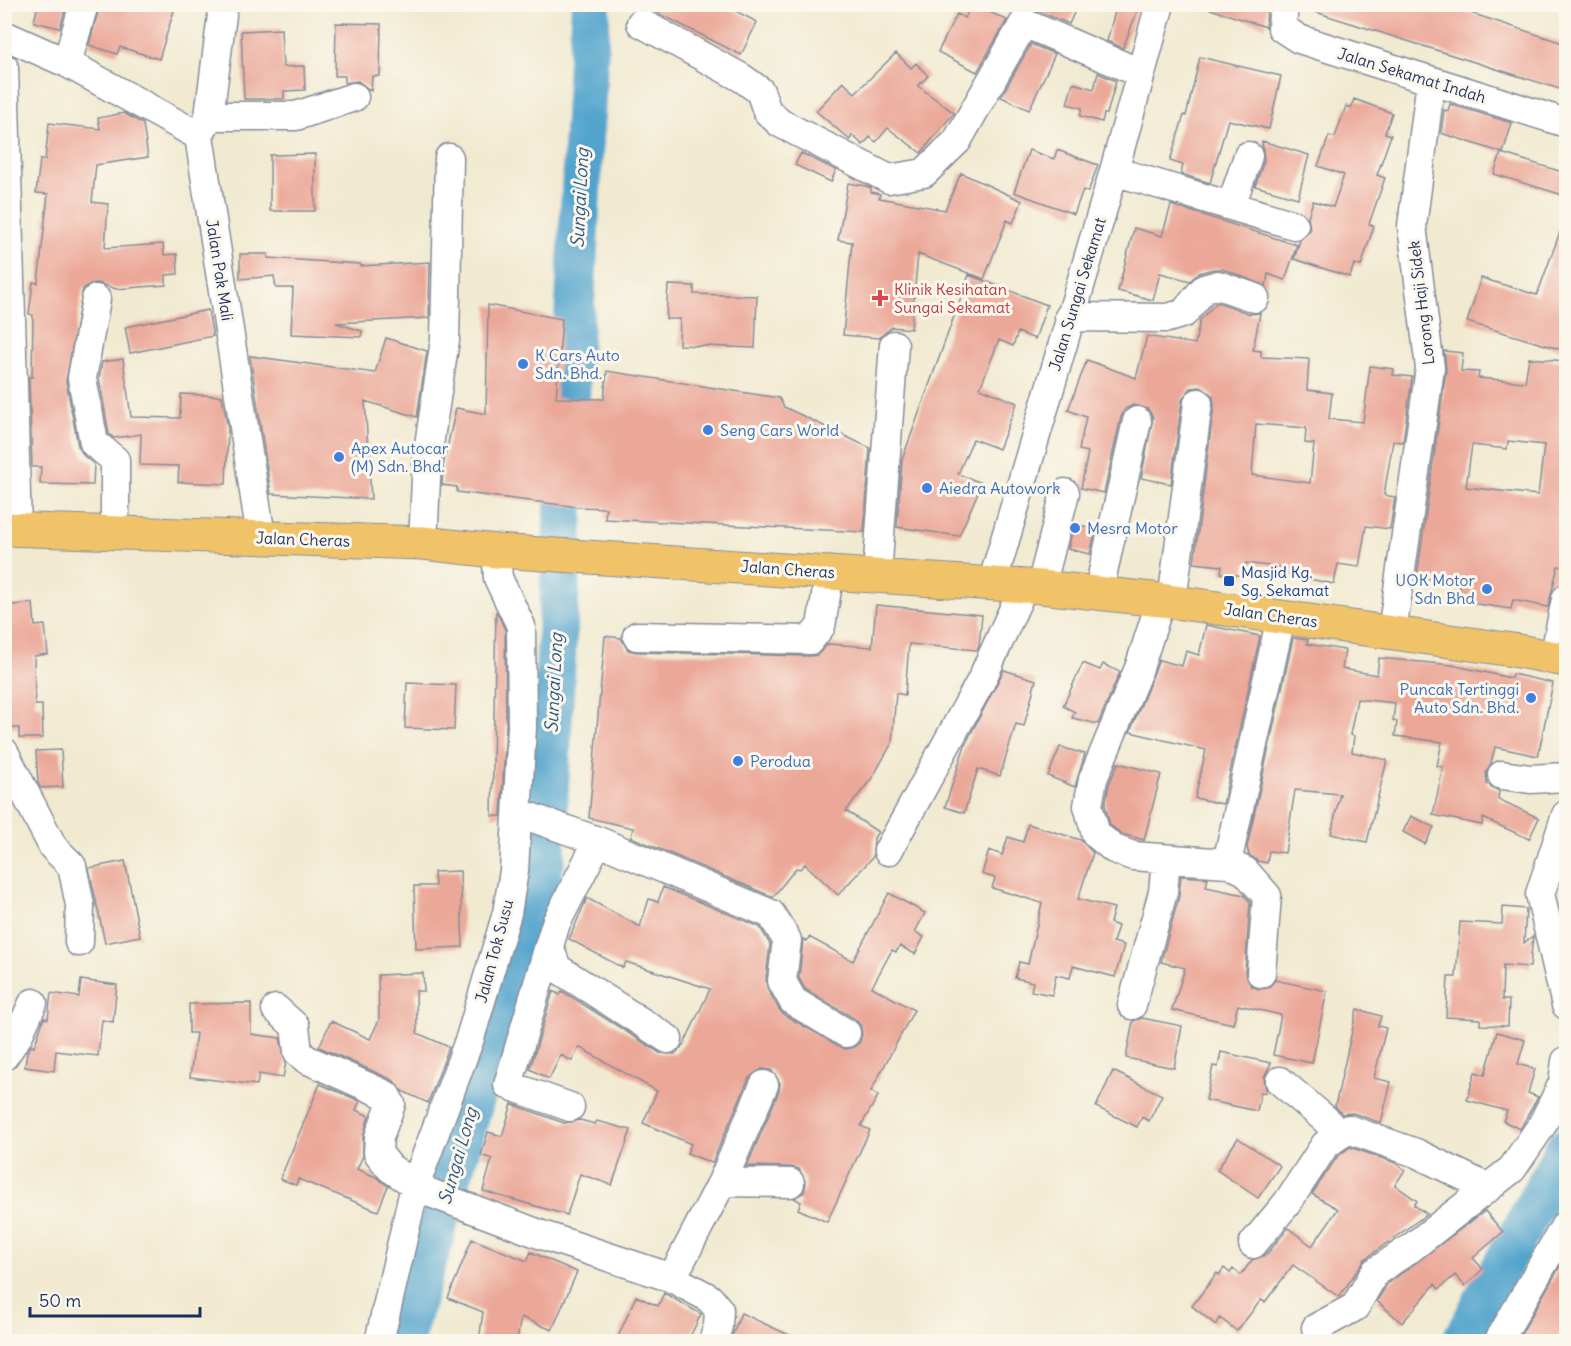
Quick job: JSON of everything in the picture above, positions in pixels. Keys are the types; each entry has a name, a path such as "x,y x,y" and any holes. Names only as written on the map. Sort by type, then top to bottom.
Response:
{"main road":[{"name":"Jalan Cheras","path":"11,529 423,543 496,551 830,571 1033,587 1167,601 1392,632 1560,659"}],"street":[{"path":"67,63 84,4"},
{"name":"Jalan Pak Mali","path":"220,4 222,15 204,126 261,537"},
{"name":"Jalan Sungai Sekamat","path":"992,584 1114,171 1160,4"},
{"name":"Jalan Sekamat Indah","path":"1284,4 1282,28 1299,39 1566,123"},
{"path":"641,23 742,78 760,91 767,111 780,123 889,179 924,172 957,141 1019,14 1140,73"},
{"path":"4,35 204,126 296,116 354,98"},
{"path":"4,68 11,529"},
{"name":"Lorong Haji Sidek","path":"1392,632 1430,368 1412,226 1431,81"},
{"path":"1231,206 1248,156"},
{"path":"423,543 427,458 445,340 449,158"},
{"path":"1114,171 1294,225"},
{"path":"1069,317 1168,318 1184,313 1204,289 1218,285 1255,298"},
{"path":"96,299 82,378 94,443 115,460 115,533"},
{"path":"877,575 894,345"},
{"path":"1198,403 1167,601 1093,779 1088,806 1096,834 1114,849 1133,856 1227,862 1245,870 1267,896 1261,973"},
{"path":"1098,594 1137,421"},
{"path":"888,851 1033,587 1065,494"},
{"name":"Jalan Tok Susu","path":"379,1341 420,1189 470,1038 507,913 525,815 520,626 498,578 496,551"},
{"path":"637,636 810,640 821,626 830,571"},
{"path":"1560,659 1566,599"},
{"path":"1227,862 1281,617"},
{"path":"4,752 53,847 72,866 80,905 80,942"},
{"path":"1502,776 1530,779 1566,777"},
{"path":"525,815 594,840 771,914 787,940 782,981 793,1001 846,1033"},
{"path":"1566,815 1540,894 1566,1005"},
{"path":"570,1107 508,1085 556,923 594,840"},
{"path":"1132,1005 1163,892 1166,858"},
{"path":"549,946 557,968 668,1039"},
{"path":"4,1056 18,1036 33,1003"},
{"path":"276,1009 295,1026 298,1052 306,1059 386,1095 391,1104 380,1137 378,1153 390,1168 420,1189 472,1210 672,1278 709,1298 719,1310 718,1326 713,1341"},
{"path":"1316,1328 1355,1307 1375,1272 1512,1169 1542,1125 1563,1083 1566,1061"},
{"path":"1280,1082 1326,1120 1337,1134"},
{"path":"672,1278 722,1182 764,1085"},
{"path":"1253,1244 1287,1203 1325,1145 1337,1134 1348,1129 1380,1139 1488,1188"},
{"path":"722,1182 790,1184"},
{"path":"1498,1341 1566,1224"}],"building":[{"path":"38,4 67,4 60,28 34,22"},
{"path":"100,4 176,4 159,59 120,47 117,54 89,45"},
{"path":"640,4 722,4 757,22 741,55"},
{"path":"972,4 1007,20 977,72 938,52 957,14 965,18"},
{"path":"1030,4 1078,4 1069,24 1029,7"},
{"path":"1117,4 1140,4 1123,48 1107,41"},
{"path":"1207,4 1267,4 1266,27 1207,8"},
{"path":"1307,4 1443,4 1566,44 1566,91 1306,9"},
{"path":"336,23 381,24 380,76 372,76 371,91 358,81 345,83 345,76 335,76"},
{"path":"281,29 283,67 304,66 305,90 284,91 284,99 244,99 241,31"},
{"path":"1031,44 1055,54 1029,110 1001,97"},
{"path":"896,53 911,68 916,63 928,76 918,86 954,113 921,153 888,128 876,142 870,137 863,145 852,135 850,140 816,111 843,82 855,93"},
{"path":"1200,57 1281,76 1269,129 1228,120 1210,183 1181,174 1183,165 1170,161 1184,115 1186,116"},
{"path":"1098,73 1116,81 1107,114 1104,114 1102,122 1080,116 1082,108 1067,104 1073,83 1094,89"},
{"path":"1354,99 1392,113 1385,133 1391,135 1377,175 1385,178 1369,224 1374,226 1361,266 1354,264 1350,277 1294,259 1300,240 1310,230 1308,217 1313,201 1333,207 1344,175 1318,166 1329,136 1335,137 1346,106 1351,108"},
{"path":"1450,104 1512,123 1503,153 1441,133 1444,110 1448,111"},
{"path":"124,113 143,124 148,157 96,165 92,202 108,204 105,248 163,244 164,255 177,254 178,274 166,275 166,285 116,289 98,283 90,284 83,289 66,381 78,446 84,456 94,464 93,485 40,484 41,467 32,467 29,377 32,377 33,315 29,314 33,282 38,283 48,194 36,193 40,160 45,160 49,123 100,129 98,118"},
{"path":"1262,141 1309,155 1298,198 1255,186 1264,161"},
{"path":"1029,150 1054,159 1057,150 1098,165 1088,192 1083,190 1074,214 1014,192"},
{"path":"801,153 836,170 831,182 795,165"},
{"path":"1501,153 1566,173 1566,196 1494,174"},
{"path":"315,154 315,211 270,211 270,155"},
{"path":"961,173 1022,201 1013,223 1007,220 984,279 918,254 911,329 892,327 879,338 843,335 852,242 838,240 848,183 871,188 871,192 880,194 879,198 945,210"},
{"path":"1171,205 1297,245 1285,280 1268,274 1266,286 1223,269 1214,269 1199,273 1190,281 1160,273 1153,300 1118,291 1134,228 1162,236"},
{"path":"1564,221 1566,351 1467,322 1481,278 1537,295"},
{"path":"240,254 268,254 268,258 360,264 360,266 430,262 429,318 336,323 362,331 361,337 291,334 293,288 276,288 274,276 240,279"},
{"path":"969,275 1047,305 1035,339 1018,332 1013,346 999,340 980,388 1017,403 999,449 973,439 958,474 982,483 959,536 897,527 902,460"},
{"path":"668,285 694,286 694,294 757,296 755,348 679,345 680,319 666,319"},
{"path":"1217,302 1250,314 1260,313 1253,350 1261,351 1261,357 1309,359 1307,390 1332,393 1329,419 1363,422 1370,366 1394,369 1393,375 1412,377 1403,442 1393,441 1384,495 1395,497 1390,529 1366,526 1359,567 1338,564 1334,584 1289,575 1291,569 1246,563 1244,576 1221,573 1222,566 1194,563 1214,405 1213,396 1201,387 1191,388 1182,400 1171,484 1141,478 1153,417 1148,409 1133,405 1125,409 1121,417 1104,493 1081,488 1088,452 1079,450 1086,417 1068,410 1087,360 1136,378 1147,336 1195,344 1200,320","holes":["1256,424 1306,428 1305,443 1314,444 1310,483 1252,475"]},
{"name":"Seng Cars World","path":"488,305 562,319 556,398 604,399 607,371 779,398 784,407 870,448 864,532 605,519 606,508 579,507 457,492 457,487 442,485 443,466 456,408 486,414"},
{"path":"208,310 213,336 130,353 125,327"},
{"path":"386,338 427,351 417,417 365,401 371,499 271,494 250,356 375,373"},
{"path":"1444,351 1463,353 1461,371 1479,372 1478,378 1525,382 1529,358 1566,361 1566,567 1558,566 1548,607 1513,600 1511,609 1457,601 1460,583 1417,577 1446,370","holes":["1508,441 1544,445 1538,495 1466,487 1472,445 1507,449"]},
{"path":"123,359 131,417 180,418 181,394 222,396 228,429 226,484 178,482 179,466 140,465 141,434 114,438 109,434 99,378 102,362"},
{"path":"1074,524 1096,529 1090,554 1068,549"},
{"path":"33,603 35,626 45,625 48,654 34,656 35,705 42,705 43,738 19,738 19,728 6,728 4,606"},
{"name":"Perodua","path":"876,605 982,615 979,646 977,650 909,644 905,695 896,693 892,743 872,778 846,811 878,832 874,838 873,857 838,895 805,864 800,869 796,868 773,897 631,837 633,828 589,818 605,636 621,638 628,650 637,652 810,656 817,655 828,644 872,647"},
{"path":"496,611 505,630 506,727 501,816 492,816"},
{"path":"1206,625 1260,636 1223,804 1195,798 1206,750 1130,732 1159,660 1182,666 1186,651 1199,655"},
{"path":"1293,638 1308,640 1307,644 1345,650 1342,669 1377,675 1379,658 1452,665 1511,678 1512,674 1553,683 1538,756 1495,747 1486,772 1487,784 1499,791 1498,799 1539,818 1529,839 1483,818 1482,825 1433,815 1443,767 1437,766 1442,742 1395,736 1397,722 1393,721 1395,703 1357,699 1350,735 1354,736 1352,752 1387,760 1367,842 1331,834 1340,794 1295,790 1285,853 1269,851 1267,863 1258,861 1249,855 1247,847"},
{"path":"1083,663 1100,670 1103,664 1120,672 1098,724 1072,718 1075,712 1063,706"},
{"path":"1004,670 1036,680 1024,726 1016,724 1000,776 978,769 964,813 945,807 965,745"},
{"path":"407,683 456,685 454,730 405,728"},
{"path":"1060,747 1085,754 1075,787 1048,776"},
{"path":"61,750 63,787 41,788 38,782 36,751"},
{"path":"1118,763 1161,774 1144,840 1122,834 1110,825 1105,805 1109,784"},
{"path":"1411,816 1434,827 1425,844 1403,832"},
{"path":"1028,824 1081,840 1093,853 1078,899 1114,908 1110,923 1118,926 1113,942 1124,945 1115,977 1073,966 1070,978 1056,975 1052,995 1031,991 1033,982 1015,978 1019,962 1028,964 1042,903 992,888 995,878 982,874 989,850 1002,855 1008,837 1023,842"},
{"path":"125,861 140,936 105,943 89,868"},
{"path":"460,871 463,947 416,949 414,886 435,886 434,872"},
{"path":"1181,876 1208,878 1206,887 1244,895 1250,902 1245,972 1251,986 1259,989 1268,988 1275,980 1327,991 1312,1063 1273,1055 1281,1015 1238,1005 1233,1024 1172,1010 1185,968 1161,962 1179,896"},
{"path":"663,887 760,927 770,944 767,988 779,1009 784,1015 845,1049 853,1048 860,1042 861,1026 855,1019 805,989 799,978 803,939 807,941 809,937 853,961 889,893 925,913 915,932 924,937 915,954 900,946 896,952 892,950 872,987 914,1010 871,1091 878,1096 861,1126 870,1130 827,1222 798,1209 801,1202 794,1198 804,1192 806,1183 799,1169 747,1166 779,1091 780,1083 771,1070 762,1069 749,1078 712,1163 687,1153 691,1144 643,1123 657,1091 579,1047 572,1061 561,1055 549,1079 530,1069 553,991 560,995 562,991 660,1053 675,1054 684,1044 710,989 626,962 623,968 569,939 587,898 640,927 649,899 658,902"},
{"path":"1503,907 1526,909 1524,943 1533,936 1530,967 1503,965 1502,1000 1509,1000 1508,1026 1480,1025 1480,1019 1446,1017 1448,977 1456,977 1460,922 1502,924"},
{"path":"423,973 424,991 416,991 417,1033 449,1047 428,1103 402,1091 393,1080 319,1047 331,1021 370,1039 379,1020 378,975"},
{"path":"81,980 117,985 113,1022 102,1020 98,1056 56,1051 54,1071 25,1067 27,1052 31,1046 34,1047 44,1018 48,1019 51,993 79,997"},
{"path":"251,1003 251,1034 280,1038 286,1062 283,1078 259,1074 257,1085 190,1077 196,1033 189,1033 189,1004"},
{"path":"1357,1009 1381,1016 1378,1026 1386,1028 1374,1078 1391,1082 1381,1123 1353,1113 1342,1114 1335,1106"},
{"path":"1142,1018 1182,1026 1174,1068 1126,1058 1133,1021"},
{"path":"1497,1032 1525,1040 1518,1064 1535,1069 1528,1093 1538,1097 1520,1129 1503,1121 1507,1111 1467,1100 1475,1072 1485,1075"},
{"path":"1221,1052 1271,1063 1264,1077 1265,1093 1261,1092 1257,1111 1206,1100 1213,1066 1218,1067"},
{"path":"1113,1071 1162,1095 1149,1121 1142,1117 1137,1127 1096,1107"},
{"path":"320,1084 360,1101 356,1110 369,1116 363,1136 363,1156 357,1169 376,1177 388,1186 378,1211 298,1179 296,1185 280,1179"},
{"path":"512,1104 564,1123 580,1120 595,1124 597,1121 631,1130 612,1185 580,1174 567,1215 483,1191 492,1159 481,1155 488,1132 502,1136"},
{"path":"1238,1138 1280,1166 1258,1198 1217,1170"},
{"path":"1350,1147 1396,1163 1405,1170 1395,1185 1417,1201 1414,1205 1427,1214 1365,1259 1339,1297 1293,1265 1265,1302 1261,1300 1237,1331 1220,1318 1216,1325 1192,1306 1217,1273 1219,1275 1224,1268 1230,1273 1233,1269 1241,1275 1252,1260 1266,1255 1288,1228 1312,1246 1338,1209 1312,1194 1337,1157"},
{"path":"1485,1211 1503,1232 1473,1258 1483,1269 1465,1286 1455,1275 1439,1289 1435,1284 1402,1323 1377,1301 1387,1284"},
{"path":"472,1239 527,1261 531,1252 577,1272 552,1330 521,1317 517,1341 479,1341 483,1312 448,1298"},
{"path":"1566,1256 1566,1341 1517,1341"},
{"path":"664,1293 701,1314 688,1341 628,1341 618,1337 636,1296 658,1306"},
{"path":"741,1313 802,1341 730,1341"}],"waterway":[{"name":"Sungai Long","path":"403,1342 545,862 591,4"},
{"path":"1461,1342 1566,1147"}],"place":[{"name":"Klinik Kesihatan Sungai Sekamat","path":"880,298"},
{"name":"K Cars Auto Sdn. Bhd.","path":"523,364"},
{"name":"Seng Cars World","path":"708,430"},
{"name":"Apex Autocar (M) Sdn. Bhd.","path":"339,457"},
{"name":"Aiedra Autowork","path":"927,488"},
{"name":"Mesra Motor","path":"1075,528"},
{"name":"Masjid Kg. Sg. Sekamat","path":"1229,581"},
{"name":"UOK Motor Sdn Bhd","path":"1487,589"},
{"name":"Puncak Tertinggi Auto Sdn. Bhd.","path":"1531,698"},
{"name":"Perodua","path":"738,761"}]}
